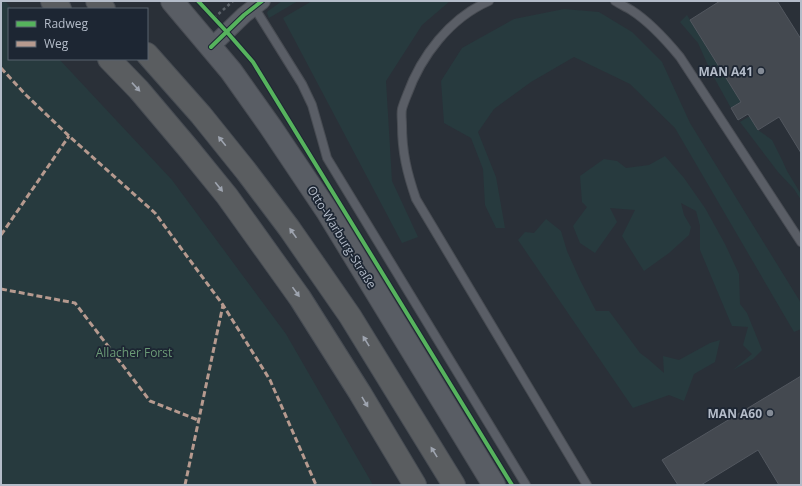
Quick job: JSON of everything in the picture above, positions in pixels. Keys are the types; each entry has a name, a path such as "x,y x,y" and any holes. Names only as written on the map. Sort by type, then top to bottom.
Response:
{"highway":[{"path":"148,55 201,115 289,228 365,340 454,485"},
{"path":"110,60 139,90 227,196 291,285 360,393 415,485"}],"main road":[{"name":"Otto-Warburg-Straße","path":"172,1 231,71 328,211 494,485"}],"street":[{"path":"211,47 229,28 257,3"}],"lane":[{"path":"489,1 462,18 446,32 431,49 410,88 402,110 402,142 408,174 419,205 587,485"},
{"path":"614,1 633,11 650,25 666,40 680,57 801,242"},
{"path":"257,3 312,105 327,158 526,485"}],"path":[{"path":"214,18 233,1"}],"green space":[{"name":"Allacher Forst","path":"1,1 5,1 11,8 8,8 8,60 60,60 172,180 286,334 373,485 1,485"},
{"path":"282,1 298,1 269,18 267,13 268,11"},
{"path":"312,1 450,1 422,25 386,81 392,181 418,237 402,243 283,18"},
{"path":"564,9 599,12 632,32 662,62 690,123 801,303 801,329 794,332 675,128 630,84 574,57 531,82 494,109 478,132 496,177 505,228 496,228 485,205 483,169 471,138 444,123 441,81 462,48 514,19"},
{"path":"687,15 741,102 731,108 711,72 698,43 680,22"},
{"path":"750,117 758,130 772,140 787,171 801,194 801,200 794,189 778,172 740,122"},
{"path":"665,156 684,178 705,208 725,244 739,274 740,304 747,313 762,350 753,359 733,370 752,354 743,345 748,327 732,326 700,250 700,226 696,211 681,203 684,215 691,227 689,235 669,253 644,271 622,236 635,210 610,208 617,222 595,253 580,243 573,226 587,207 582,202 580,176 604,159 617,161 626,168 649,165"},
{"path":"546,219 561,231 567,251 596,311 609,311 640,353 664,373 663,356 679,360 710,343 720,340 715,362 694,374 684,401 669,395 633,408 518,240 525,232 534,233"}],"building":[{"name":"MAN A41","path":"720,1 777,1 801,39 801,153 779,117 758,130 748,114 738,120 731,108 741,102 690,20"},
{"name":"MAN A60","path":"801,376 801,485 779,485 758,450 701,485 678,485 662,460"}],"marked path":[{"path":"1,68 26,95 69,136 155,213 223,305 270,380 316,485"},
{"path":"1,235 69,136"},
{"path":"1,289 75,303 150,401 198,420"},
{"path":"185,485 223,305"}],"cycle path":[{"path":"198,1 253,62 512,485"},
{"path":"211,47 244,15 262,1"}],"place":[{"name":"MAN A41","path":"761,71"},
{"name":"MAN A60","path":"770,413"}]}
